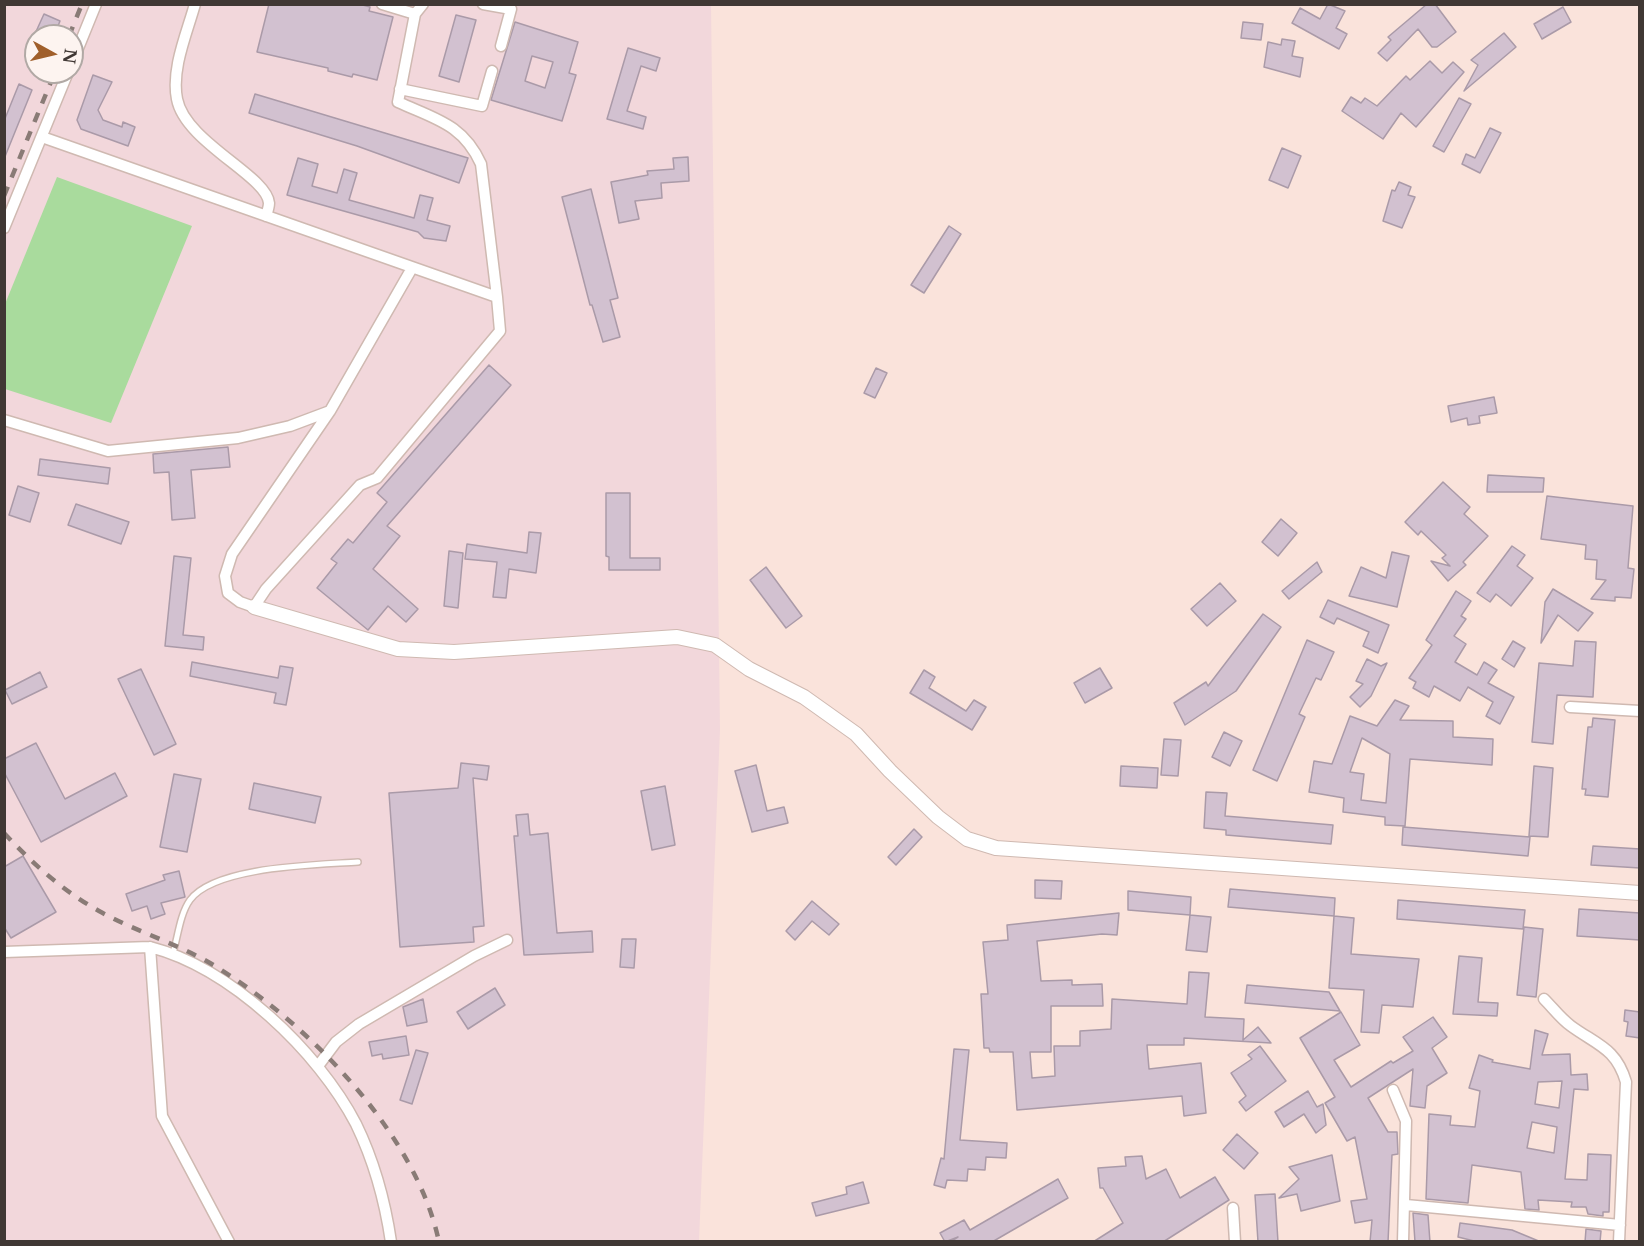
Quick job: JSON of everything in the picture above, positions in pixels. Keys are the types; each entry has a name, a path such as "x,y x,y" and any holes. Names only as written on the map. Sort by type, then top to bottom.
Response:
{"street":[{"path":"84,34 96,4"},
{"path":"195,4 176,80 177,98 183,115 199,135 262,188 269,202 266,216"},
{"path":"382,4 415,14"},
{"path":"254,607 266,589 360,485 377,478 500,331 481,164 462,133 398,102 415,14 423,4"},
{"path":"483,4 511,9 501,46"},
{"path":"400,89 482,106 492,71"},
{"path":"4,228 63,84"},
{"path":"42,137 497,297"},
{"path":"412,268 330,411 232,554 225,576 228,593 240,603 399,649 454,652 677,637 715,645 749,669 804,697 856,734 890,771 938,817 967,839 996,848 1640,893"},
{"path":"4,420 108,452 238,438 290,426 330,411"},
{"path":"1570,706 1640,711"},
{"path":"318,1066 336,1042 359,1024 474,956 507,940"},
{"path":"150,947 162,1116 229,1242"},
{"path":"4,952 150,947 173,953 196,964 253,1004 318,1066 355,1123 368,1152 386,1209 391,1242"},
{"path":"1544,999 1570,1026 1603,1046 1621,1065 1626,1082 1619,1242"},
{"path":"1393,1090 1406,1121 1406,1205 1403,1242"},
{"path":"1406,1205 1620,1225"},
{"path":"1233,1208 1235,1242"}],"lane":[{"path":"173,953 189,901 212,881 286,868 358,862"}],"shaded area":[{"path":"5,5 711,5 720,730 699,1241 5,1242"}],"green space":[{"path":"57,177 192,226 111,423 5,389 5,304"}],"building":[{"path":"269,4 359,4 370,7 369,11 393,17 377,80 353,74 352,77 328,71 328,68 257,52"},
{"path":"1328,4 1345,11 1336,28 1347,34 1339,49 1292,23 1300,8 1320,19"},
{"path":"1427,4 1435,4 1456,32 1437,47 1432,47 1418,29 1387,61 1378,53 1391,40 1388,37"},
{"path":"1563,7 1571,22 1542,39 1534,24"},
{"path":"44,14 60,21 59,24 39,24"},
{"path":"456,15 476,20 459,82 439,76"},
{"path":"515,22 578,42 569,73 576,75 562,121 491,100","holes":["532,56 553,62 545,88 525,81"]},
{"path":"1243,22 1263,24 1261,40 1241,38"},
{"path":"1504,33 1516,47 1464,91 1478,65 1471,60"},
{"path":"1282,39 1295,41 1292,56 1303,58 1300,77 1264,67 1268,42 1281,45"},
{"path":"628,48 660,58 656,71 641,66 627,111 646,117 643,129 607,119"},
{"path":"1430,61 1442,73 1453,62 1464,72 1416,127 1401,113 1383,139 1342,111 1351,97 1361,103 1365,98 1377,106 1406,76 1410,80"},
{"path":"93,75 112,82 98,110 103,120 122,127 123,122 135,127 128,146 81,129 77,120"},
{"path":"19,84 32,90 4,159 4,121"},
{"path":"255,94 468,158 459,183 357,146 249,113"},
{"path":"1459,98 1471,104 1444,152 1433,146"},
{"path":"1490,128 1501,133 1480,173 1462,164 1466,154 1475,158"},
{"path":"1282,148 1301,156 1288,188 1269,180"},
{"path":"688,157 689,181 661,183 662,198 635,201 639,219 619,223 611,182 648,175 647,171 674,169 673,158"},
{"path":"298,158 318,164 312,186 337,193 344,169 357,173 349,200 414,218 420,195 433,198 427,220 450,226 446,241 424,238 418,232 287,195"},
{"path":"1399,182 1411,187 1408,195 1415,197 1402,228 1383,221 1392,190 1395,191"},
{"path":"591,189 618,298 610,300 620,337 603,342 592,305 590,305 562,197"},
{"path":"949,226 961,234 924,293 911,285"},
{"path":"489,365 511,385 387,526 400,536 373,569 418,609 406,622 388,606 368,630 317,588 337,563 331,559 348,539 353,543 387,502 377,493"},
{"path":"876,368 887,373 875,398 864,393"},
{"path":"1494,397 1497,413 1479,416 1480,423 1468,425 1467,418 1451,422 1448,406"},
{"path":"228,447 230,467 191,470 195,518 172,520 169,472 154,473 153,454"},
{"path":"40,459 110,468 108,484 38,475"},
{"path":"1488,475 1544,478 1543,492 1487,492"},
{"path":"1443,482 1470,507 1464,514 1488,536 1463,562 1466,565 1448,581 1431,561 1450,566 1442,558 1446,555 1421,531 1418,535 1405,522"},
{"path":"18,486 39,493 30,522 9,515"},
{"path":"606,493 630,493 630,558 660,558 660,570 609,570 609,557 606,556"},
{"path":"1547,496 1633,506 1628,568 1634,569 1631,598 1615,597 1615,601 1591,599 1606,580 1596,579 1597,560 1585,559 1586,545 1541,539"},
{"path":"76,504 129,522 121,544 68,525"},
{"path":"1281,519 1297,533 1278,556 1262,542"},
{"path":"529,532 541,533 536,573 509,569 506,598 493,597 497,562 465,559 467,544 527,553"},
{"path":"1512,546 1525,555 1517,566 1533,578 1511,606 1496,594 1490,602 1477,593"},
{"path":"449,551 463,553 458,608 444,606"},
{"path":"1392,552 1409,556 1397,607 1349,596 1361,567 1386,578"},
{"path":"174,556 191,558 183,635 204,637 203,650 165,646"},
{"path":"1317,562 1322,572 1289,599 1282,591"},
{"path":"766,567 802,616 786,628 750,580"},
{"path":"1220,583 1236,601 1207,626 1191,609"},
{"path":"1553,589 1593,613 1578,631 1558,615 1541,643 1545,602"},
{"path":"1456,591 1471,601 1461,616 1466,619 1454,636 1466,644 1455,662 1477,675 1484,662 1497,670 1488,683 1514,697 1500,724 1486,716 1493,702 1468,687 1460,701 1434,686 1429,697 1413,688 1416,682 1409,678 1432,645 1426,640"},
{"path":"1328,600 1389,625 1378,653 1363,646 1369,632 1337,618 1334,624 1320,617"},
{"path":"1263,614 1281,627 1236,691 1185,725 1174,703 1206,682 1208,686"},
{"path":"1307,640 1334,652 1321,680 1316,678 1299,714 1305,717 1277,781 1253,770"},
{"path":"1513,641 1525,648 1514,667 1502,659"},
{"path":"1575,641 1596,642 1593,697 1557,695 1553,744 1532,742 1539,663 1573,666"},
{"path":"1367,659 1381,666 1387,663 1371,696 1360,707 1350,697 1363,684 1356,681"},
{"path":"192,662 278,678 280,666 293,668 286,705 274,703 276,693 190,676"},
{"path":"1100,668 1112,688 1085,703 1074,683"},
{"path":"141,669 176,744 154,755 118,679"},
{"path":"924,670 935,677 929,688 966,711 974,700 986,707 972,730 910,693"},
{"path":"40,672 47,687 12,704 5,690"},
{"path":"1395,700 1409,706 1400,720 1453,721 1453,737 1493,739 1492,765 1410,759 1405,826 1385,825 1385,817 1343,812 1344,798 1309,792 1314,761 1332,764 1350,716 1377,726","holes":["1362,738 1390,754 1386,803 1361,800 1364,774 1350,772"]},
{"path":"1593,718 1615,720 1608,797 1585,795 1586,789 1582,789 1588,727 1592,727"},
{"path":"1224,732 1242,741 1230,766 1212,757"},
{"path":"1164,739 1181,740 1178,776 1161,775"},
{"path":"36,743 65,799 115,773 127,796 41,842 4,772 4,759"},
{"path":"461,763 489,766 487,780 473,778 484,926 473,927 474,942 400,947 389,793 458,788"},
{"path":"756,765 767,811 784,807 788,823 752,832 735,771"},
{"path":"1121,766 1158,768 1157,788 1120,786"},
{"path":"1534,766 1553,768 1548,837 1529,836"},
{"path":"174,774 201,779 187,852 160,847"},
{"path":"254,783 321,797 315,823 249,809"},
{"path":"665,786 675,845 652,850 641,791"},
{"path":"1206,792 1227,793 1225,816 1333,825 1331,844 1226,835 1226,830 1204,828"},
{"path":"528,814 530,835 548,833 557,933 592,931 593,952 524,955 514,836 518,836 516,815"},
{"path":"1403,827 1530,837 1528,856 1402,845"},
{"path":"914,829 922,837 896,865 888,857"},
{"path":"1593,846 1640,849 1640,868 1591,865"},
{"path":"23,856 56,912 11,938 4,927 4,867"},
{"path":"179,871 185,897 161,903 165,914 151,919 147,906 132,911 126,894 165,880 163,875"},
{"path":"1035,880 1062,881 1061,899 1035,898"},
{"path":"1230,889 1335,898 1334,916 1228,907"},
{"path":"1128,891 1191,897 1190,915 1128,910"},
{"path":"1398,900 1525,910 1523,929 1397,919"},
{"path":"812,901 839,924 829,935 812,921 795,940 786,931"},
{"path":"1579,909 1640,913 1640,940 1577,936"},
{"path":"1119,913 1117,935 1102,934 1037,941 1041,981 1072,980 1072,985 1102,984 1103,1006 1051,1006 1051,1052 1030,1052 1032,1078 1055,1076 1054,1046 1080,1046 1080,1031 1111,1029 1112,999 1187,1004 1189,972 1209,973 1205,1017 1244,1019 1243,1040 1258,1027 1271,1043 1184,1038 1184,1045 1147,1045 1149,1069 1201,1063 1206,1113 1184,1116 1182,1096 1017,1110 1013,1052 990,1052 989,1048 984,1048 981,994 988,994 983,942 1008,940 1007,925"},
{"path":"1190,915 1211,917 1207,952 1186,950"},
{"path":"1334,916 1354,918 1351,954 1419,959 1413,1007 1382,1005 1379,1033 1361,1032 1364,990 1329,988"},
{"path":"1524,927 1543,929 1536,997 1517,995"},
{"path":"622,939 636,939 634,968 620,967"},
{"path":"1459,956 1482,958 1478,1002 1498,1003 1497,1016 1453,1014"},
{"path":"1247,985 1329,992 1340,1011 1245,1003"},
{"path":"495,988 505,1005 468,1029 457,1012"},
{"path":"423,999 427,1022 407,1026 403,1007"},
{"path":"1625,1010 1640,1012 1640,1038 1626,1036 1628,1022 1624,1021"},
{"path":"1341,1012 1360,1045 1334,1060 1351,1087 1391,1061 1393,1063 1413,1051 1403,1037 1433,1017 1447,1037 1432,1048 1447,1073 1427,1086 1425,1108 1410,1106 1413,1069 1368,1098 1388,1132 1397,1132 1398,1154 1392,1155 1388,1242 1370,1242 1372,1220 1355,1223 1351,1201 1367,1199 1355,1137 1347,1141 1325,1103 1335,1097 1300,1038"},
{"path":"1535,1030 1548,1034 1542,1055 1570,1054 1571,1075 1587,1074 1588,1090 1574,1089 1565,1179 1587,1180 1588,1154 1611,1155 1609,1212 1603,1212 1603,1216 1588,1214 1586,1207 1571,1207 1572,1202 1538,1200 1539,1210 1525,1209 1521,1172 1472,1165 1468,1203 1426,1199 1429,1114 1451,1116 1450,1125 1475,1127 1480,1091 1469,1088 1479,1055 1493,1060 1492,1062 1530,1069","holes":["1562,1081 1559,1108 1535,1104 1538,1082","1532,1122 1557,1127 1554,1153 1527,1148"]},
{"path":"406,1036 409,1055 383,1059 382,1054 372,1056 369,1042"},
{"path":"1260,1046 1286,1081 1246,1111 1239,1102 1246,1096 1231,1073 1252,1059 1248,1055"},
{"path":"954,1049 969,1050 960,1140 1007,1143 1006,1158 986,1157 985,1170 968,1169 967,1181 947,1180 945,1188 934,1185 941,1158 944,1159"},
{"path":"416,1050 428,1053 412,1104 400,1100"},
{"path":"1308,1091 1317,1107 1323,1104 1326,1125 1316,1133 1304,1114 1284,1127 1275,1112"},
{"path":"1237,1134 1258,1153 1244,1169 1223,1150"},
{"path":"1332,1155 1340,1201 1301,1211 1297,1194 1279,1198 1299,1179 1289,1167"},
{"path":"1142,1156 1146,1179 1166,1169 1180,1198 1215,1177 1229,1200 1163,1242 1093,1242 1123,1223 1103,1188 1100,1188 1098,1168 1126,1166 1125,1157"},
{"path":"1058,1179 1068,1198 992,1242 950,1242 958,1237 945,1242 940,1233 964,1220 970,1230"},
{"path":"863,1182 869,1203 816,1216 812,1203 847,1194 846,1187"},
{"path":"1275,1194 1278,1242 1258,1242 1255,1195"},
{"path":"1413,1213 1428,1215 1430,1242 1415,1242"},
{"path":"1460,1223 1512,1230 1541,1242 1478,1242 1458,1237"},
{"path":"1586,1229 1601,1231 1600,1242 1585,1242"}],"railway":[{"path":"74,24 82,4"},
{"path":"4,196 50,84"},
{"path":"4,833 37,866 73,895 113,918 210,963 246,987 318,1047 351,1082 381,1120 407,1160 426,1201 439,1242"}]}
